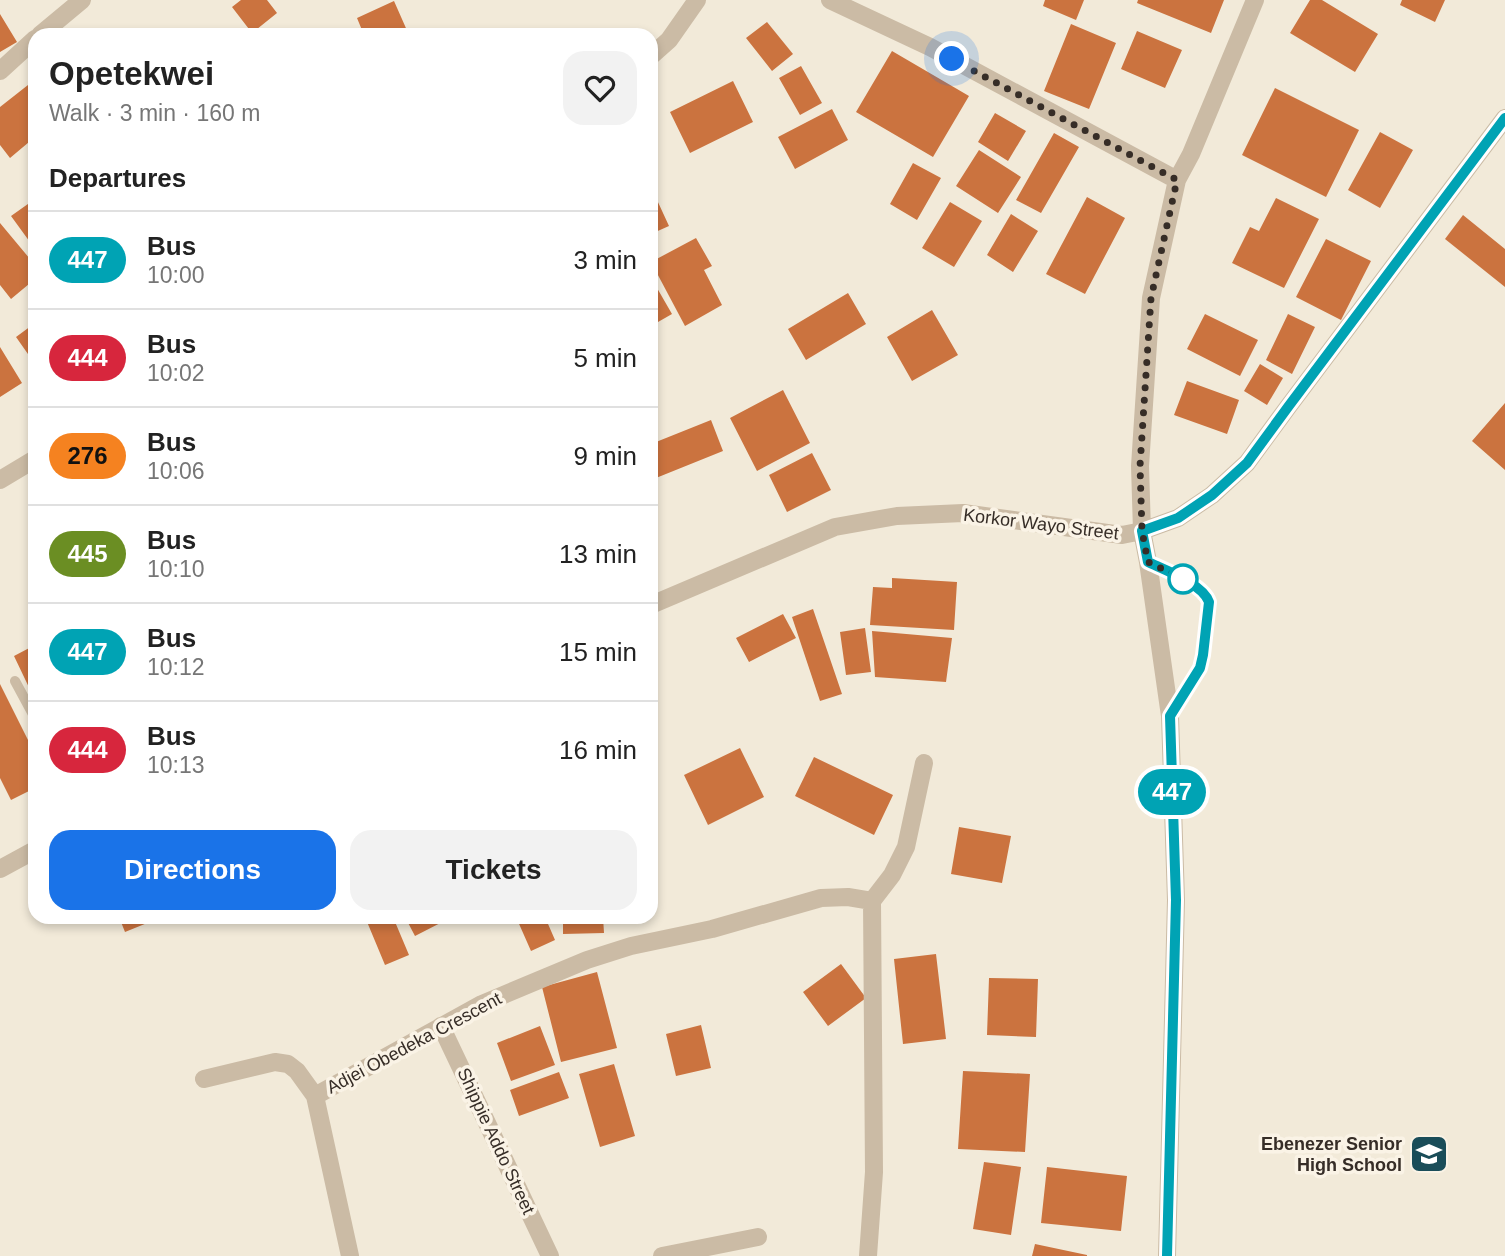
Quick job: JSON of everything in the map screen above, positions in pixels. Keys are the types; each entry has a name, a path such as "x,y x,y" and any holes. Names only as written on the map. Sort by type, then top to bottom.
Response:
{"street":[{"path":"48,28 82,0"},
{"path":"658,49 697,0"},
{"path":"830,0 930,47 1177,180"},
{"path":"1167,1256 1176,900 1170,716 1142,531 1140,466 1151,298 1177,180 1191,154 1255,0"},
{"path":"0,71 28,45"},
{"name":"Korkor Wayo Street","path":"658,602 835,527 897,516 963,513 1122,535 1178,518 1212,495 1247,463 1505,118"},
{"path":"0,480 28,463"},
{"path":"868,1256 874,1172 872,901 891,875 906,847 924,763"},
{"path":"0,869 28,854"},
{"name":"Adjei Obedeka Crescent","path":"350,1256 315,1096 482,1004 587,960 631,946 712,929 821,898 848,897 872,901"},
{"name":"Shippie Addo Street","path":"441,1026 550,1256"},
{"path":"204,1079 275,1062 288,1064 298,1071 315,1096"},
{"path":"662,1256 758,1237"}],"lane":[{"path":"1148,562 1180,577 1206,594 1209,602 1200,668 1170,716"},
{"path":"15,681 28,705"}],"building":[{"path":"241,0 267,0 277,13 258,28 248,28 232,7"},
{"path":"1045,0 1084,0 1076,20 1043,6"},
{"path":"1138,0 1224,0 1211,33 1137,3"},
{"path":"1310,0 1322,0 1378,34 1355,72 1290,33"},
{"path":"1402,0 1445,0 1435,22 1400,5"},
{"path":"394,1 406,28 361,28 357,18"},
{"path":"0,14 17,42 0,52"},
{"path":"767,22 793,54 772,71 746,38"},
{"path":"1071,24 1116,43 1089,109 1044,91"},
{"path":"1137,31 1182,50 1165,88 1121,69"},
{"path":"892,51 969,96 933,157 856,112"},
{"path":"801,66 822,103 800,115 779,78"},
{"path":"733,81 753,122 690,153 670,112"},
{"path":"28,85 28,143 10,158 0,145 0,107"},
{"path":"1275,88 1359,130 1326,197 1242,155"},
{"path":"832,109 848,140 795,169 778,137"},
{"path":"995,113 1026,131 1008,161 978,142"},
{"path":"1380,132 1413,150 1380,208 1348,190"},
{"path":"1054,133 1079,147 1041,213 1016,200"},
{"path":"979,150 1021,177 998,213 956,186"},
{"path":"913,163 941,178 917,220 890,204"},
{"path":"1087,197 1125,218 1085,294 1046,274"},
{"path":"1276,198 1319,219 1284,288 1232,263 1250,227 1259,231"},
{"path":"658,202 669,226 658,231"},
{"path":"950,202 982,221 954,267 922,248"},
{"path":"28,204 28,239 11,216"},
{"path":"1011,214 1038,231 1013,272 987,255"},
{"path":"1463,215 1505,249 1505,287 1445,239"},
{"path":"0,223 28,257 28,285 11,299 0,285"},
{"path":"696,238 712,266 704,270 722,305 685,326 658,275 658,258"},
{"path":"1326,239 1371,261 1341,320 1296,297"},
{"path":"658,290 672,314 658,322"},
{"path":"848,293 866,324 806,360 788,329"},
{"path":"932,310 958,355 912,381 887,337"},
{"path":"1205,314 1258,340 1240,376 1187,349"},
{"path":"1288,314 1315,327 1292,374 1266,360"},
{"path":"28,328 28,354 16,337"},
{"path":"0,347 22,383 0,397"},
{"path":"1260,364 1283,378 1267,405 1244,391"},
{"path":"1187,381 1239,400 1227,434 1174,415"},
{"path":"783,390 810,443 757,471 730,418"},
{"path":"1505,403 1505,470 1472,441"},
{"path":"711,420 723,451 658,477 658,441"},
{"path":"812,453 831,490 787,512 769,475"},
{"path":"892,578 957,582 954,630 870,625 873,587 892,588"},
{"path":"813,609 842,694 820,701 792,617"},
{"path":"783,614 796,638 749,662 736,638"},
{"path":"865,628 871,672 846,675 840,632"},
{"path":"872,631 952,638 946,682 875,677"},
{"path":"28,649 28,685 14,656"},
{"path":"0,684 28,740 28,792 11,800 0,778"},
{"path":"740,748 764,797 708,825 684,775"},
{"path":"814,757 893,795 874,835 795,796"},
{"path":"959,827 1011,836 1002,883 951,874"},
{"path":"122,924 145,924 125,932"},
{"path":"368,924 396,924 409,955 385,965"},
{"path":"409,924 438,924 415,936"},
{"path":"519,924 548,924 555,940 531,951"},
{"path":"563,924 603,924 604,933 563,934"},
{"path":"936,954 946,1039 903,1044 894,959"},
{"path":"841,964 866,998 828,1026 803,992"},
{"path":"597,972 617,1048 561,1062 542,987"},
{"path":"989,978 1038,979 1036,1037 987,1035"},
{"path":"701,1025 711,1068 676,1076 666,1034"},
{"path":"540,1026 555,1065 511,1081 497,1043"},
{"path":"614,1064 635,1136 600,1147 579,1074"},
{"path":"963,1071 1030,1074 1025,1152 958,1149"},
{"path":"559,1072 569,1098 519,1116 510,1090"},
{"path":"984,1162 1021,1167 1011,1235 973,1229"},
{"path":"1047,1167 1127,1176 1121,1231 1041,1223"},
{"path":"1035,1244 1087,1255 1087,1256 1032,1256"}],"bus line":[{"name":"447","path":"1167,1256 1176,900 1170,716 1200,668 1209,602 1206,594 1180,577 1148,562 1142,531 1178,518 1212,495 1247,463 1505,118"}],"place":[{"name":"Ebenezer Senior High School","path":"1429,1154"}],"route":[{"path":"952,59 1177,180 1151,298 1140,466 1142,531 1148,562 1183,579"}]}
